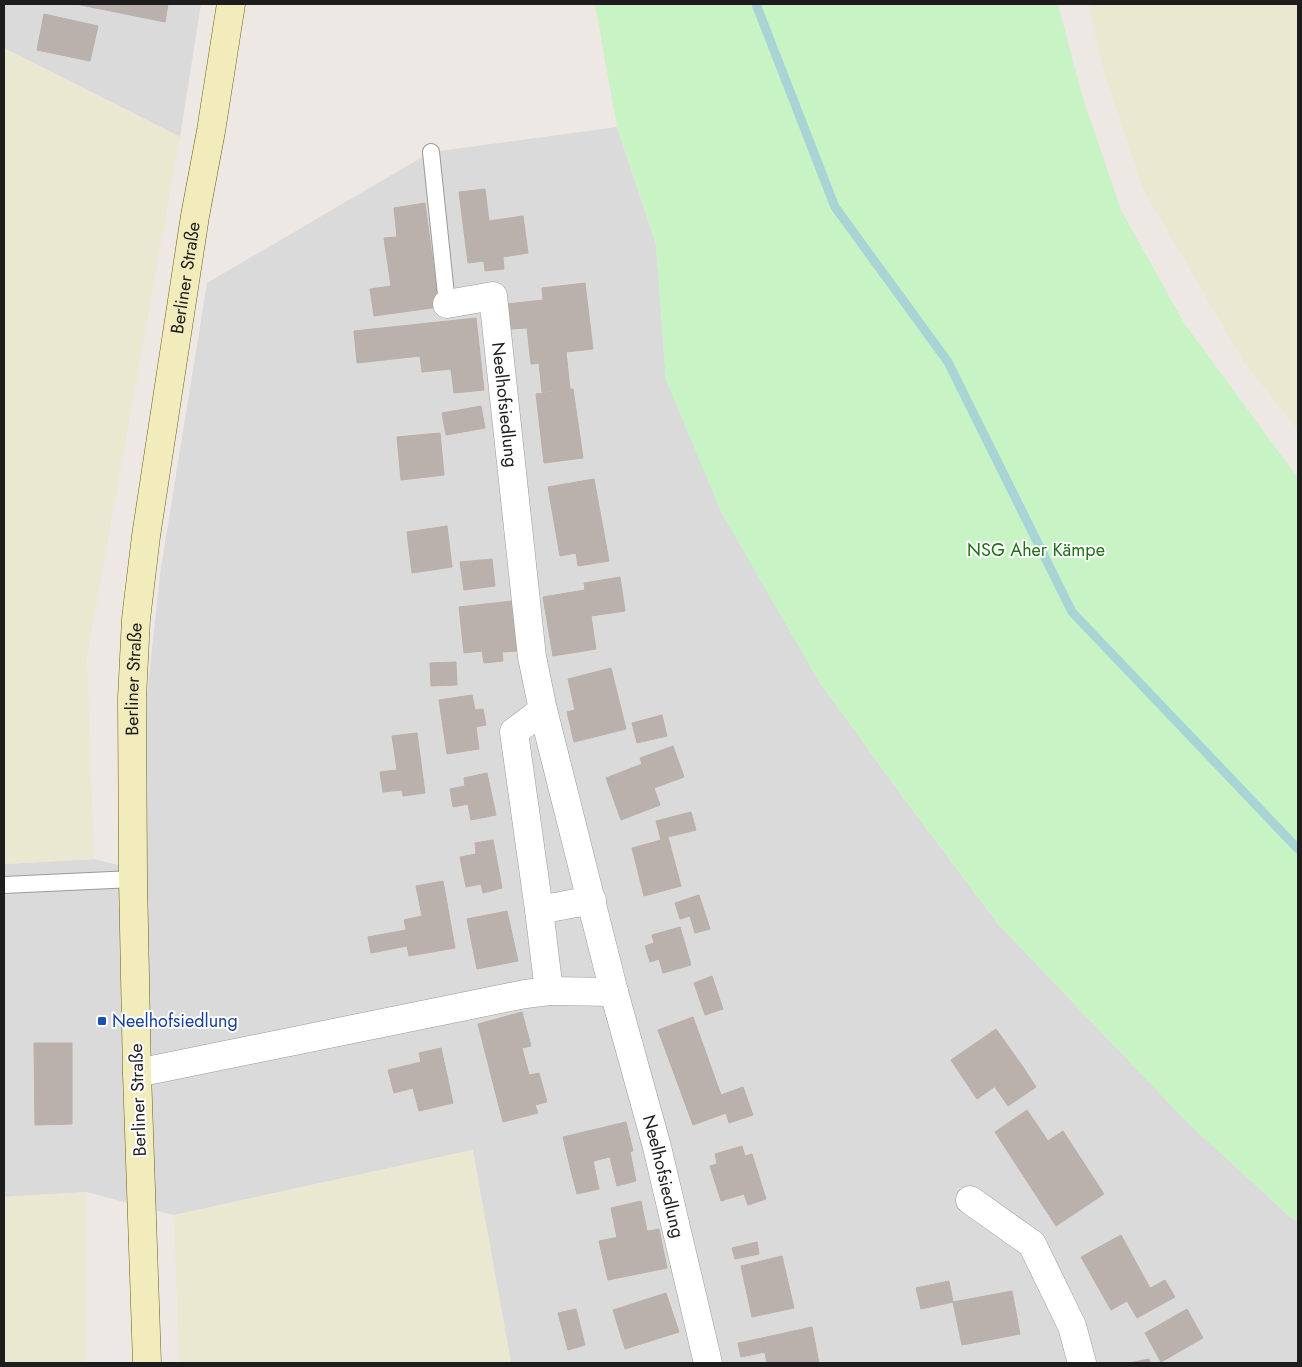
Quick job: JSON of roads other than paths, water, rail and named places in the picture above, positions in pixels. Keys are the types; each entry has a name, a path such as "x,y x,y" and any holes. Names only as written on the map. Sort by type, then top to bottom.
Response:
{"main road":[{"name":"Berliner Straße","path":"148,1363 136,1072 133,879 132,698 137,610 146,536 195,216 211,132 231,4"}],"street":[{"name":"Neelhofsiedlung","path":"448,304 493,296 532,656 543,710 614,992 657,1147 708,1363"},
{"path":"543,710 514,732 540,910 549,991"},
{"path":"540,910 592,900"},
{"path":"136,1072 525,994 549,991 614,992"},
{"path":"970,1200 1032,1244 1072,1326 1082,1363"}],"lane":[{"name":"Neelhofsiedlung","path":"430,152 448,304"},
{"path":"4,884 133,879"}],"waterway":[{"path":"756,4 835,207 948,362 1072,612 1298,849"}],"place":[{"name":"Neelhofsiedlung","path":"102,1021"}],"park label":[{"name":"NSG Aher Kämpe","path":"1036,550"}]}
